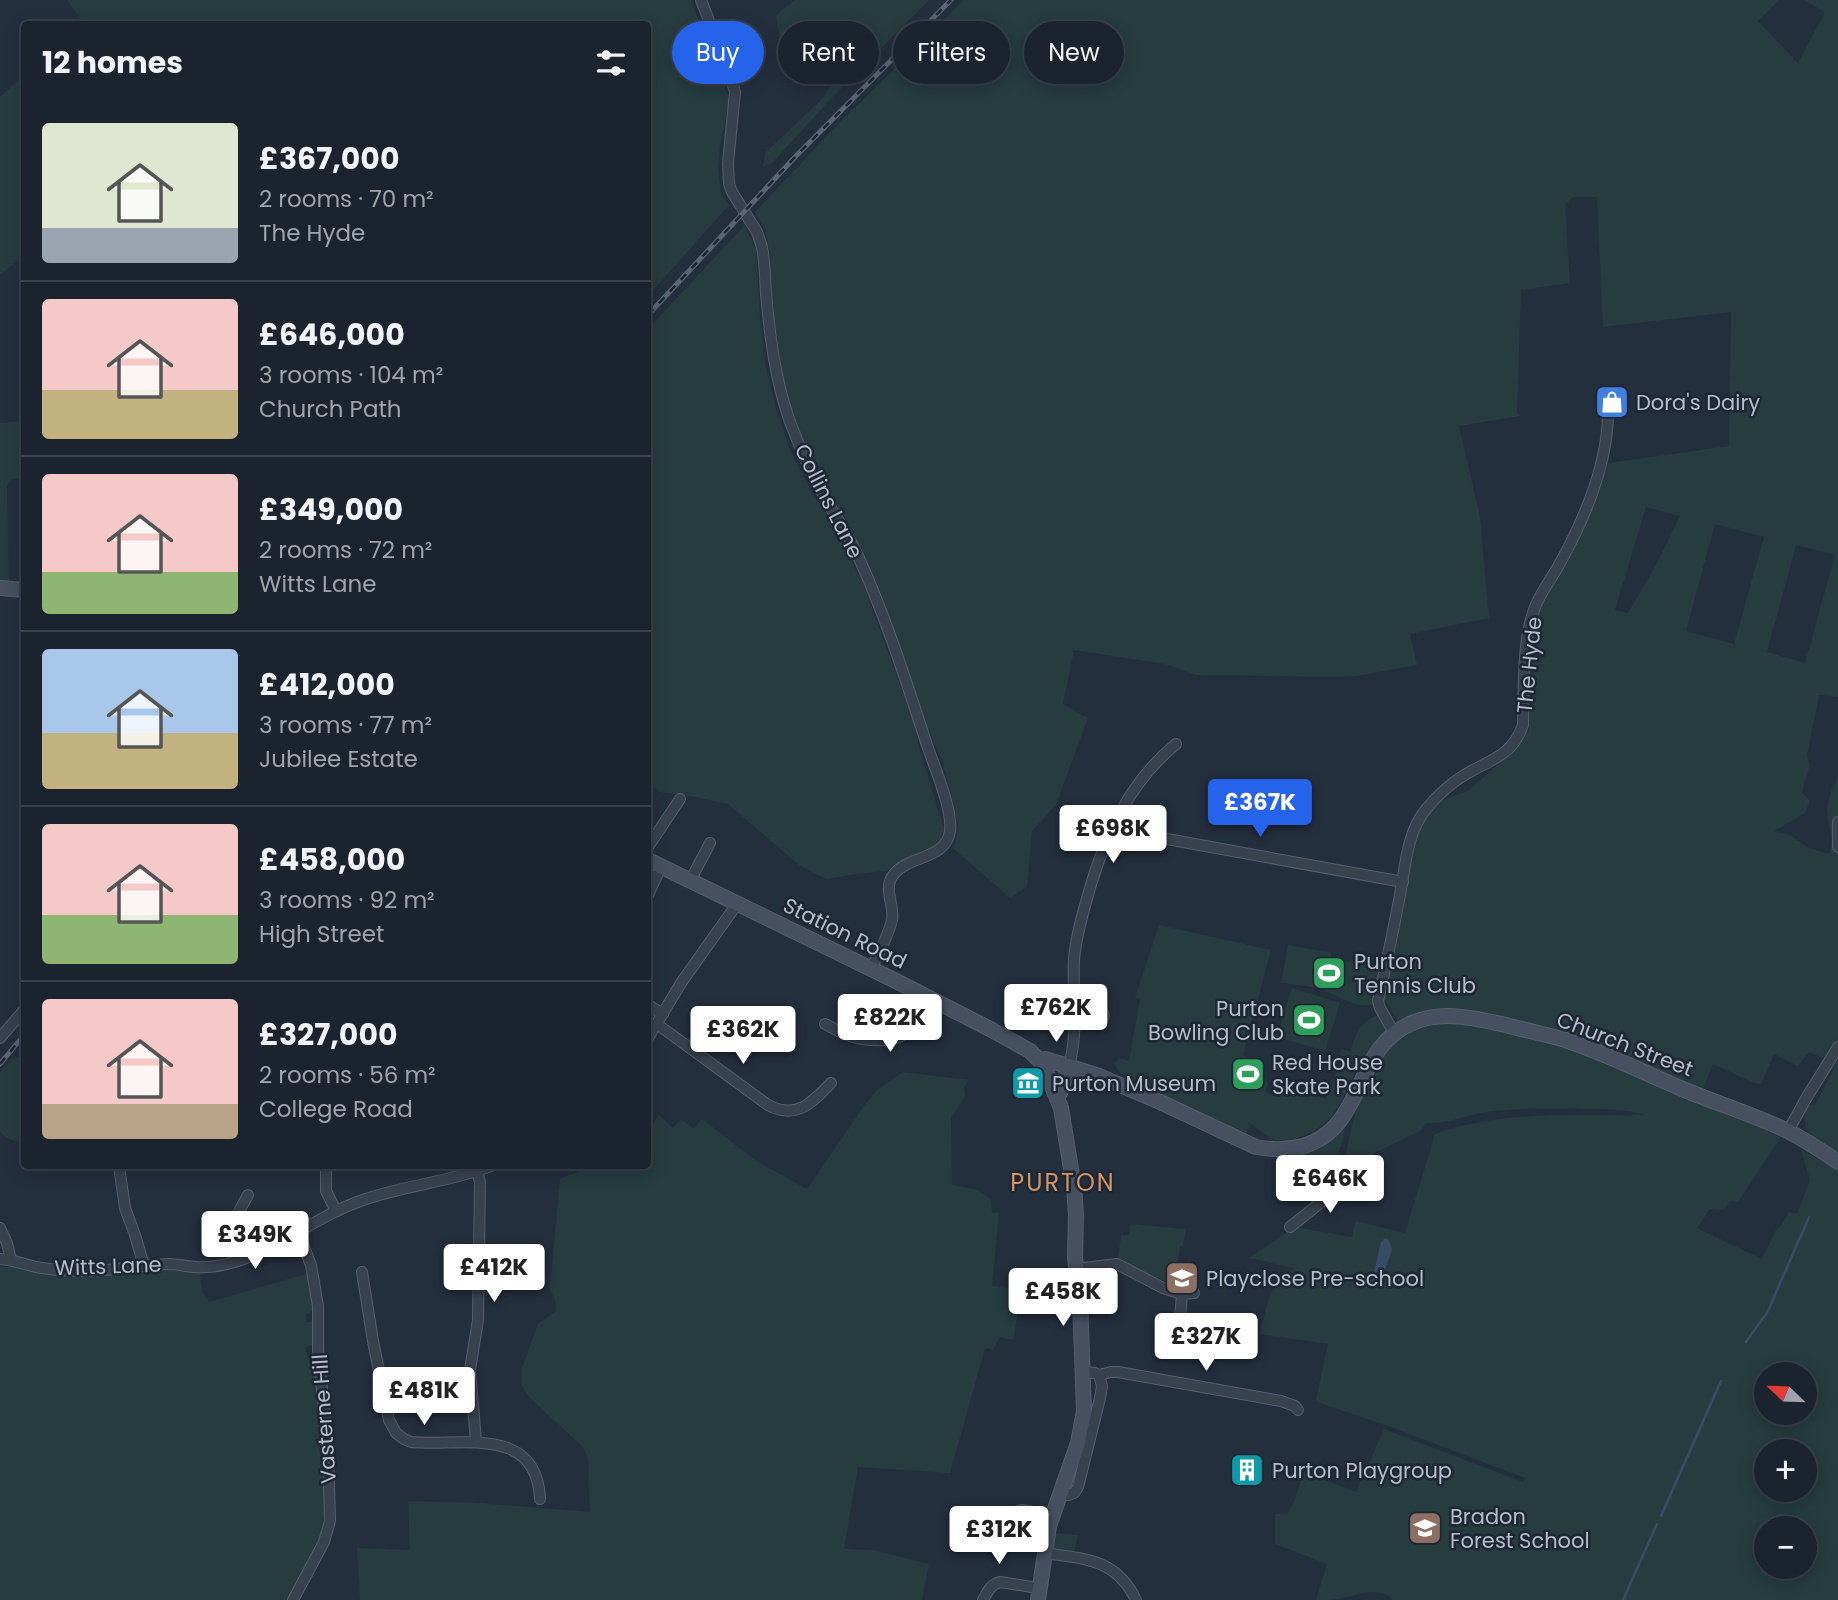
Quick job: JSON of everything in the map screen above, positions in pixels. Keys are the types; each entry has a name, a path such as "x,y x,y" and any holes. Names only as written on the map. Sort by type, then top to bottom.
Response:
{"street":[{"name":"Collins Lane","path":"701,0 734,87 729,184 761,239 772,353 782,397 793,430 817,484 848,537 867,577 908,687 939,779 949,819 949,836 942,848 932,855 905,865 891,879 888,889 892,919 872,969"},
{"name":"The Hyde","path":"1395,1033 1378,1001 1411,841 1427,807 1460,777 1507,751 1519,736 1523,725 1529,625 1535,605 1560,564 1585,509 1602,462 1608,412"},
{"path":"0,588 21,590"},
{"path":"1058,1097 1069,1066 1075,1037 1074,960 1079,927 1097,863 1131,793 1151,767 1176,744"},
{"path":"651,842 680,799"},
{"path":"1838,822 1838,847"},
{"path":"1112,829 1403,882"},
{"path":"690,881 710,843"},
{"name":"Station Road","path":"654,864 872,969 1023,1046 1040,1060"},
{"path":"651,1033 681,983 737,904"},
{"path":"1075,995 1095,1000 1104,1016"},
{"path":"825,1024 845,1035 858,1038 896,1037 908,1030 927,997"},
{"path":"651,1008 660,1019 768,1105 777,1109 792,1111 803,1107 831,1083"},
{"path":"0,1038 21,1014"},
{"name":"Church Street","path":"1040,1060 1045,1059 1099,1076 1253,1146 1293,1148 1317,1141 1335,1126 1352,1102 1374,1055 1395,1033 1419,1021 1445,1016 1465,1017 1587,1048 1755,1117 1788,1132 1838,1161"},
{"path":"1788,1132 1838,1047"},
{"path":"983,1600 990,1587 1000,1582 1038,1594 1052,1515 1073,1461 1081,1434 1084,1410 1074,1187 1058,1097 1040,1060"},
{"path":"1290,1227 1320,1203 1344,1177 1337,1172 1300,1167 1295,1161 1293,1148"},
{"path":"119,1169 125,1208 144,1266"},
{"path":"326,1169 326,1191 336,1211"},
{"name":"Witts Lane","path":"6,1259 39,1267 75,1271 175,1264 212,1266 246,1258 362,1200 483,1169"},
{"path":"476,1441 470,1370 478,1320 480,1182 477,1171"},
{"path":"246,1258 234,1226 236,1205 248,1195"},
{"path":"0,1228 7,1243 6,1259"},
{"name":"Vasterne Hill","path":"293,1600 324,1542 330,1521 328,1448 317,1328 318,1306 311,1265 298,1232"},
{"path":"1076,1269 1117,1264 1163,1288 1182,1294 1194,1293"},
{"path":"362,1272 384,1398 393,1429 411,1442 476,1441 499,1444 520,1455 534,1472 540,1499"},
{"path":"1179,1332 1182,1294"},
{"path":"1083,1372 1099,1375 1118,1372 1281,1401 1293,1404 1298,1410"},
{"path":"1060,1493 1069,1496 1078,1487 1100,1398 1102,1386 1099,1375"},
{"path":"998,1552 1011,1514 1021,1510 1052,1515"},
{"path":"1044,1553 1098,1562 1120,1577 1136,1600"}],"green space":[{"path":"67,0 691,0 699,21 672,21 672,84 724,84 729,98 718,167 721,194 729,205 651,293 651,21 82,21"},
{"path":"795,0 929,0 908,21 893,21 893,36 879,50 879,21 778,21 778,26 776,15"},
{"path":"964,0 1779,0 1758,21 1798,63 1825,12 1803,0 1838,0 1838,697 1819,695 1807,755 1810,765 1802,793 1810,801 1805,813 1774,831 1790,835 1809,848 1829,854 1831,837 1827,809 1838,777 1838,1038 1825,1059 1809,1052 1798,1066 1774,1054 1761,1084 1713,1064 1699,1099 1781,1137 1738,1202 1730,1201 1723,1210 1710,1209 1697,1228 1762,1259 1776,1230 1789,1212 1797,1214 1810,1180 1801,1150 1838,1169 1838,1600 1393,1600 1387,1595 1374,1592 1339,1599 1316,1600 1327,1564 1275,1544 1275,1514 1287,1514 1304,1472 1356,1492 1384,1429 1523,1482 1525,1478 1317,1402 1328,1344 1259,1334 1270,1294 1294,1268 1249,1258 1295,1227 1352,1237 1356,1221 1405,1233 1435,1134 1460,1126 1512,1118 1644,1115 1600,1109 1486,1112 1450,1121 1427,1123 1420,1131 1343,1167 1364,1086 1379,1058 1398,1036 1397,1020 1384,998 1368,1005 1355,1004 1321,989 1281,983 1288,945 1331,953 1331,959 1388,968 1410,858 1422,818 1440,801 1468,791 1515,750 1529,731 1533,627 1537,611 1568,562 1609,463 1729,446 1731,312 1603,327 1597,197 1573,197 1565,205 1570,283 1521,290 1517,412 1520,416 1459,426 1480,517 1489,618 1410,634 1417,665 1357,676 1196,675 1165,664 1074,650 1063,704 1088,718 1056,805 1032,831 1027,887 1010,898 953,848 958,823 943,763 921,713 852,529 833,500 803,442 784,383 771,296 771,256 765,229 755,212 893,70 893,84 1010,84 1010,21 943,21","holes":["1646,507 1680,516 1628,613 1615,610","1715,524 1764,537 1734,644 1686,631","1796,545 1835,555 1805,663 1767,652","1392,1250 1380,1284 1371,1283 1378,1255"]},
{"path":"21,78 21,259 0,274 0,97"},
{"path":"830,84 846,84 772,163 763,167 765,153 823,98"},
{"path":"744,226 756,249 766,368 777,412 791,452 836,529 863,584 914,722 920,751 944,828 940,843 930,852 886,871 826,879 799,865 728,804 660,792 651,785 651,326"},
{"path":"21,421 21,478 12,479 7,486 9,587 0,585 0,423"},
{"path":"1159,925 1271,950 1243,1055 1255,1060 1268,1084 1265,1092 1274,1096 1279,1084 1326,1099 1341,1061 1338,1059 1341,1049 1350,1052 1359,1029 1378,1015 1387,1028 1358,1068 1337,1109 1323,1125 1292,1140 1279,1141 1268,1137 1251,1124 1245,1137 1126,1082 1126,1077 1114,1064 1120,1058 1129,1061 1140,999 1135,998"},
{"name":"Purton Bowling Club","path":"1292,988 1340,1003 1325,1051 1277,1037"},
{"path":"21,1055 20,1143 0,1132 0,1073 13,1058"},
{"path":"1838,1060 1838,1157 1812,1136 1805,1122 1805,1114 1806,1104 1813,1106 1817,1102"},
{"path":"903,1072 968,1080 964,1088 965,1097 951,1118 952,1185 975,1189 991,1199 992,1213 999,1213 992,1286 1022,1290 1013,1340 1000,1337 993,1350 985,1348 950,1473 858,1467 844,1549 874,1550 929,1564 922,1600 360,1600 357,1548 410,1550 408,1501 480,1503 590,1512 588,1459 584,1448 529,1397 522,1386 522,1368 538,1324 556,1311 550,1289 560,1179 585,1169 651,1169 651,1126 659,1115 673,1128 681,1119 694,1129 702,1119 755,1160 807,1189 877,1090"},
{"path":"1346,1121 1336,1158 1323,1166 1302,1162 1301,1153"},
{"path":"1130,1224 1186,1229 1173,1285 1118,1260 1121,1235 1129,1235"},
{"path":"0,1267 43,1272 162,1269 200,1273 202,1292 209,1302 310,1273 314,1310 306,1314 307,1322 314,1322 314,1344 305,1348 308,1358 314,1358 324,1454 325,1511 320,1540 289,1600 0,1600"},
{"path":"1054,1533 1078,1535 1074,1551 1054,1548 1051,1542"}],"water":[{"path":"1385,1238 1389,1240 1392,1250 1378,1286 1371,1284 1381,1242"}],"waterway":[{"path":"1746,1342 1768,1311 1809,1217"},
{"path":"1661,1516 1721,1381"},
{"path":"1623,1600 1657,1524"}],"railway":[{"path":"651,312 796,156 951,0"},
{"path":"0,1064 21,1039"}],"place":[{"name":"Dora's Dairy","path":"1612,402"},
{"name":"Purton Tennis Club","path":"1329,973"},
{"name":"Purton Bowling Club","path":"1309,1020"},
{"name":"Red House Skate Park","path":"1248,1074"},
{"name":"Purton Museum","path":"1028,1083"},
{"name":"Playclose Pre-school","path":"1182,1278"},
{"name":"Purton Playgroup","path":"1247,1470"},
{"name":"Bradon Forest School","path":"1425,1528"}],"district":[{"name":"PURTON","path":"1063,1182"}]}
